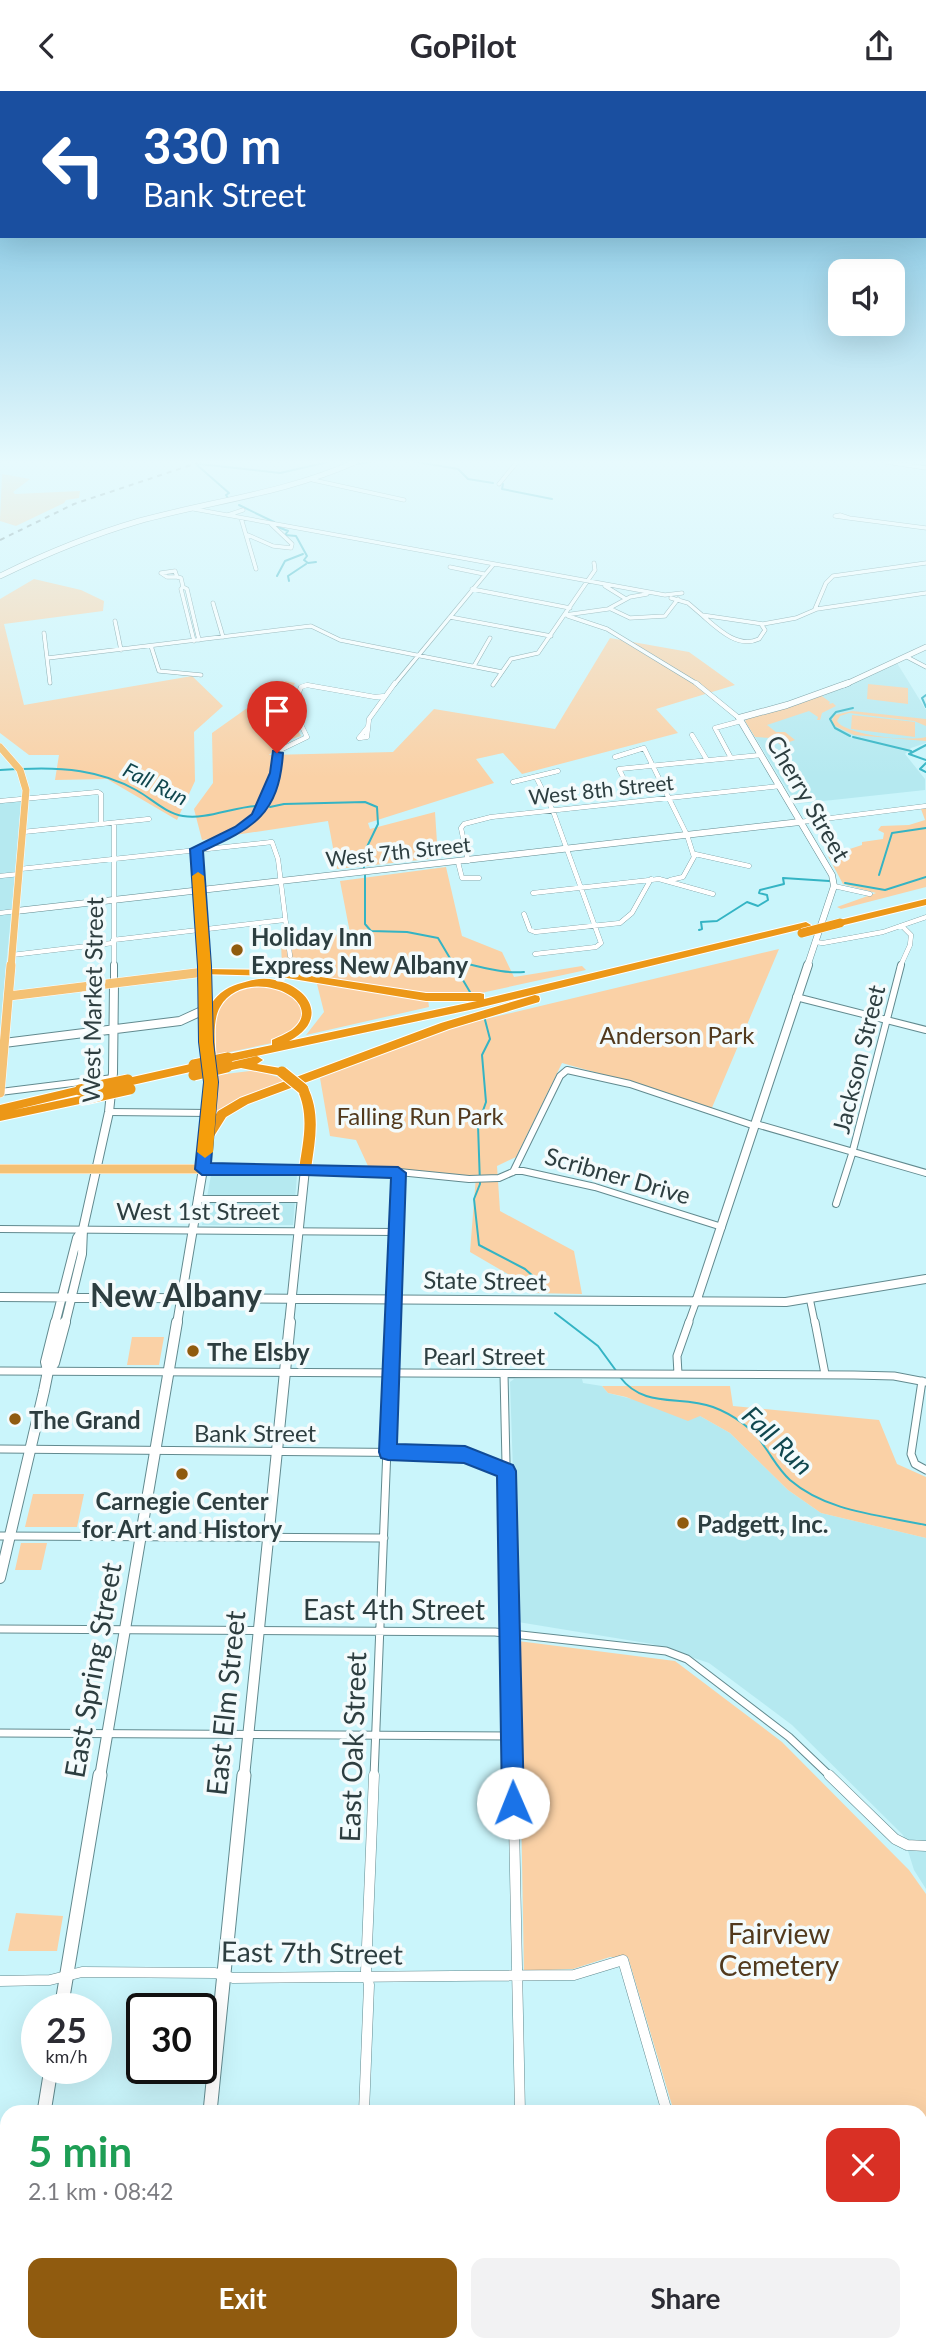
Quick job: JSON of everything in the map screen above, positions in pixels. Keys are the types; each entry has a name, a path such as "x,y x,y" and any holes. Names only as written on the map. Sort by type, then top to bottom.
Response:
{"highway":[{"path":"0,1110 558,992 842,919 926,894"},
{"path":"842,919 926,902"},
{"path":"229,1063 804,929"},
{"path":"204,972 275,973 414,996 451,999 488,996 604,975"},
{"path":"204,1010 225,990 242,985 272,982 287,986 303,997 308,1013 303,1025 291,1036 229,1063"},
{"path":"210,1067 214,1008 223,997 242,985"},
{"path":"207,1138 222,1114 244,1101 444,1026 558,992"},
{"path":"229,1063 282,1072 303,1089 310,1115 305,1169"},
{"path":"0,1117 25,1106"}],"main road":[{"path":"0,576 18,567"},
{"path":"740,719 797,701 926,647"},
{"name":"Cherry Street","path":"696,1302 834,886 832,875 740,719"},
{"path":"0,747 17,763 24,777 26,799 12,955 4,997 0,1093"},
{"name":"West 7th Street","path":"16,911 800,822"},
{"path":"199,891 204,1010 210,1067 210,1113 202,1169"},
{"path":"4,997 204,972"},
{"name":"West Market Street","path":"0,1578 5,1536 31,1449 48,1371 46,1362 86,1236 83,1229 110,1112 114,983"},
{"path":"2,1044 185,1020 204,1010"},
{"name":"Scribner Drive","path":"0,1169 305,1169"},
{"name":"East Spring Street","path":"63,1993 202,1169"},
{"name":"East Elm Street","path":"210,2105 219,1974 259,1632 305,1169"},
{"name":"State Street","path":"0,1297 696,1302 810,1300 926,1279"},
{"path":"45,2105 49,2084"}],"street":[{"path":"367,728 371,714 491,567"},
{"path":"507,567 671,596 682,593"},
{"path":"493,685 513,657 538,653 590,582 593,567"},
{"path":"815,609 833,576 894,567"},
{"path":"450,568 485,574"},
{"path":"177,577 181,578 183,587 187,589 197,640"},
{"path":"590,582 612,590 625,599"},
{"path":"472,589 570,608"},
{"path":"702,615 761,624 796,618 815,609 926,593"},
{"path":"565,615 611,608 625,599 641,594 688,603 731,639 746,642 757,639 765,632 761,624"},
{"path":"617,605 618,596"},
{"path":"611,608 630,618 665,616 677,599"},
{"path":"213,603 223,637"},
{"name":"Cherry Street","path":"565,615 607,629 698,684 740,719"},
{"path":"450,617 551,636"},
{"path":"115,621 121,650"},
{"path":"48,659 310,626 340,640 502,672"},
{"path":"44,633 50,683"},
{"path":"474,666 491,638"},
{"path":"151,646 159,671 201,675"},
{"path":"907,657 926,667"},
{"path":"197,849 240,830 261,811 276,773 278,751 307,737 294,715 297,694 305,685 375,697 385,696"},
{"path":"731,758 715,728 740,719"},
{"path":"692,735 707,760"},
{"path":"615,757 645,748 695,854"},
{"path":"627,785 619,769 761,755"},
{"path":"513,782 558,771"},
{"path":"535,954 600,946 553,811 536,777"},
{"name":"West 8th Street","path":"468,861 462,824 491,817 780,786"},
{"path":"0,801 99,792 102,824"},
{"path":"800,822 926,806"},
{"path":"23,832 149,819"},
{"name":"West Market Street","path":"114,823 114,983"},
{"path":"0,876 114,858 272,842 275,845 282,881 284,920 290,956"},
{"path":"197,849 199,891"},
{"path":"695,854 750,866"},
{"path":"670,880 683,877 695,854"},
{"path":"458,862 462,878 479,878"},
{"path":"524,914 530,930 535,932 615,924 626,920 651,879"},
{"path":"533,893 651,879 670,880 713,894"},
{"path":"834,886 870,894"},
{"name":"West 7th Street","path":"0,913 16,911"},
{"path":"815,942 823,943 902,926 926,917"},
{"path":"12,955 284,920"},
{"name":"Jackson Street","path":"836,1204 852,1153 900,967 911,942 911,935 902,926"},
{"path":"796,997 926,1030"},
{"path":"513,1172 560,1076 567,1070 630,1084 755,1125 926,1173"},
{"path":"0,1093 113,1077"},
{"path":"110,1112 210,1113"},
{"name":"Scribner Drive","path":"305,1169 469,1179 499,1178 523,1171 596,1187 722,1227"},
{"name":"East Oak Street","path":"364,2105 369,1985 365,1978 398,1173"},
{"path":"197,1199 302,1199"},
{"name":"West 1st Street","path":"0,1229 396,1232"},
{"path":"810,1300 825,1374"},
{"name":"Cherry Street","path":"678,1374 677,1356 696,1302"},
{"name":"Pearl Street","path":"0,1371 825,1374 894,1376 924,1382"},
{"path":"504,1374 520,2105"},
{"path":"924,1382 912,1461 926,1470"},
{"name":"Bank Street","path":"0,1449 465,1454 507,1471"},
{"path":"5,1536 384,1538"},
{"name":"East 4th Street","path":"0,1629 510,1633 680,1655 789,1737 895,1839 907,1845 925,1847"},
{"path":"0,1733 512,1736"},
{"name":"East 7th Street","path":"0,1980 51,1980 82,1972 219,1974 233,1978 517,1977 574,1975 622,1960 665,2105"}],"shaded area":[{"path":"897,663 926,710 926,743 911,748 905,754 925,779 925,790 796,804 746,722"},
{"path":"22,801 10,926 0,1028 0,803"},
{"path":"211,1175 297,1175 293,1225 202,1225"},
{"path":"514,1379 582,1379 583,1383 602,1386 608,1393 700,1416 730,1433 788,1490 821,1513 926,1538 926,1889 914,1870 903,1835 792,1725 709,1663 652,1644 518,1622 510,1382"}],"green space":[{"path":"34,579 81,590 104,601 103,611 4,624 24,705 192,676 223,706 194,732 195,781 177,820 107,779 55,780 59,755 29,755 0,733 0,599"},
{"path":"610,638 689,652 735,685 656,709 678,733 522,774 503,753 476,759 494,783 368,823 370,829 435,812 438,858 337,869 328,821 202,840 194,809 213,783 212,733 285,681 295,683 283,704 301,736 282,742 269,755 393,752 434,709 555,729"},
{"path":"868,684 908,688 908,704 867,699"},
{"path":"819,694 830,702 829,704 836,706 822,713 820,720 809,711 767,725 776,732 785,732 795,740 781,745 771,738 755,737 745,721 799,704"},
{"path":"852,711 926,719 926,726 914,721 849,713 840,716 837,721 842,726 864,734 893,738 926,737 926,741 854,735 833,725 835,715"},
{"path":"852,715 915,722 915,737 851,729"},
{"path":"926,808 926,887 841,909 837,907 876,893 843,884 828,856 862,845 862,842 883,839 884,833 878,830 881,826 909,825 925,820 921,809"},
{"path":"446,867 462,936 502,952 514,977 582,966 586,970 481,993 427,992 429,1007 306,1035 324,1012 314,972 282,969 281,941 350,933 340,881"},
{"path":"779,949 711,1110 644,1086 562,1063 516,1157 497,1166 500,1211 574,1251 582,1294 531,1293 518,1280 470,1252 476,1176 461,1177 368,1166 356,1140 330,1136 320,1078 452,1027"},
{"path":"259,984 286,988 305,1009 298,1027 272,1043 216,1055 215,1028 220,1008 233,994"},
{"path":"257,1070 289,1081 239,1099 213,1118 217,1075"},
{"path":"132,1337 164,1337 159,1365 127,1365"},
{"path":"602,1386 730,1386 733,1406 879,1420 897,1464 926,1477 926,1538 821,1513 788,1490 730,1433 700,1416 688,1421 626,1397 608,1393"},
{"path":"33,1494 84,1494 77,1527 25,1527"},
{"path":"21,1543 47,1543 41,1570 15,1570"},
{"name":"Fairview Cemetery","path":"518,1641 675,1661 782,1742 909,1870 926,1894 926,2105 672,2105 628,1957 610,1957 573,1969 524,1971"},
{"path":"16,1913 63,1916 57,1951 8,1951"}],"waterway":[{"path":"277,576 282,567"},
{"path":"289,581 288,576 301,567"},
{"path":"926,695 922,698 926,707"},
{"path":"850,736 835,728 830,719 836,712 853,708"},
{"path":"853,737 911,751"},
{"path":"926,745 909,754 926,760"},
{"path":"926,763 920,769 926,772"},
{"name":"Fall Run","path":"0,770 17,769"},
{"name":"Fall Run","path":"22,769 66,769 109,778 136,790 170,812 183,816 201,816 257,806"},
{"name":"Fall Run","path":"270,807 284,804 365,802 377,807 378,824 363,855 364,868"},
{"path":"879,875 892,833 926,828"},
{"name":"Fall Run","path":"365,874 365,924 371,931 407,932 438,938 470,992"},
{"path":"845,883 885,890 926,877"},
{"path":"699,930 702,929 701,922 717,921 747,902 758,906 768,900 767,895 759,893 760,890 784,884 783,878 829,881"},
{"path":"457,962 499,971 524,972"},
{"name":"Fall Run","path":"484,1016 490,1039 482,1055 486,1102 478,1125 480,1184 474,1199 479,1245 525,1269 543,1285"},
{"name":"Fall Run","path":"555,1313 598,1346 617,1372"},
{"name":"Fall Run","path":"620,1377 630,1387 651,1397 701,1404 735,1418 760,1440 790,1480 820,1499 855,1511 926,1525"}],"slow traffic":[{"path":"198,876 205,966 206,1042 211,1082 205,1152"}],"place":[{"name":"Holiday Inn Express New Albany","path":"237,950"},
{"name":"The Elsby","path":"193,1351"},
{"name":"The Grand","path":"15,1419"},
{"name":"Carnegie Center for Art and History","path":"182,1474"},
{"name":"Padgett, Inc.","path":"683,1523"}],"district":[{"name":"New Albany","path":"176,1294"}],"route":[{"path":"277,753 276,773 271,779 265,803 258,815 240,830 197,849 205,966 204,1010 211,1082 211,1105 202,1169 305,1169 398,1173 388,1452 465,1454 507,1471 513,1803"}],"park label":[{"name":"Anderson Park","path":"677,1034"},
{"name":"Falling Run Park","path":"420,1115"}]}
